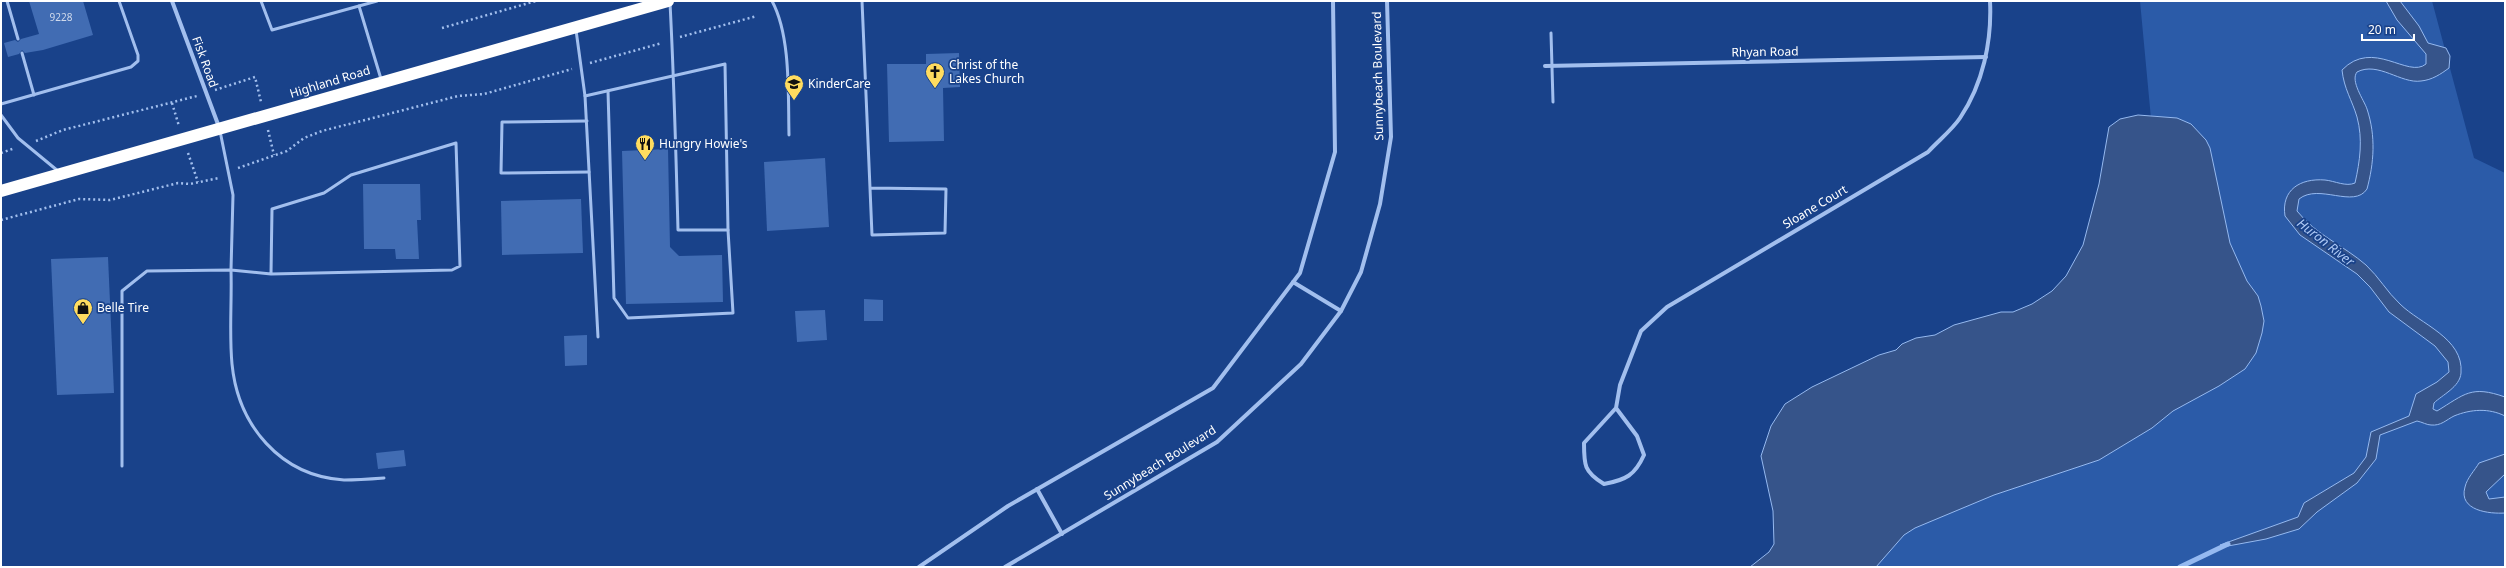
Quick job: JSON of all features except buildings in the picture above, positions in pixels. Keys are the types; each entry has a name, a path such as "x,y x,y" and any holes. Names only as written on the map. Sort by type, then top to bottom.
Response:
{"highway":[{"name":"Highland Road","path":"1,191 575,26 640,5 669,1"}],"street":[{"name":"Fisk Road","path":"172,1 220,129"},
{"path":"919,567 1008,506 1036,489 1214,388 1300,273 1335,152 1333,1"},
{"name":"Sunnybeach Boulevard","path":"1005,567 1217,442 1301,364 1340,311 1361,272 1380,204 1391,137 1387,1"},
{"name":"Sloane Court","path":"1616,408 1620,385 1641,331 1667,307 1928,152 1960,119 1975,88 1986,57 1991,23 1990,1"},
{"name":"Rhyan Road","path":"1545,66 1986,57"},
{"path":"1293,282 1340,311"},
{"path":"1616,408 1637,436 1644,455 1637,470 1620,481 1604,484 1590,475 1584,463 1584,443 1616,408"},
{"path":"1036,489 1062,534"}],"lane":[{"path":"7,1 18,39"},
{"path":"1,104 131,67 138,61 138,54 119,1"},
{"path":"261,1 272,30 377,1"},
{"path":"669,1 672,39 678,230 728,230"},
{"path":"772,1 777,11 788,68 789,135"},
{"path":"862,1 872,235 945,233 946,188 870,188"},
{"path":"359,6 382,81"},
{"path":"575,26 582,65 587,121 598,337"},
{"path":"1551,33 1553,102"},
{"path":"22,53 34,95"},
{"path":"585,96 725,64 728,230 733,314 628,318 614,298 608,91"},
{"path":"1,115 18,138 61,174"},
{"path":"587,121 502,122 501,173 589,172"},
{"path":"220,129 233,195 231,270 232,364 237,395 250,424 262,441 285,462 309,472 343,480 384,478"},
{"path":"122,466 122,291 147,271 231,270 270,274 452,270 460,266 456,143 350,174 324,193 272,209 270,274"}],"path":[{"path":"442,28 536,1"},
{"path":"1,220 78,199 110,200 178,183 215,180 250,162 287,151 304,138 322,131 458,96 484,94 672,39 757,16"},
{"path":"231,84 255,77 258,90"},
{"path":"1,153 63,130 186,100"},
{"path":"172,103 175,113"},
{"path":"270,140 274,155"},
{"path":"194,173 198,182"}],"shaded area":[{"path":"2140,1 2432,1 2474,158 2505,173 2505,567 1855,567 1870,517 2197,365 2153,140"}],"water":[{"name":"Huron River","path":"2386,1 2400,1 2419,26 2428,43 2446,48 2450,56 2449,68 2433,78 2421,81 2413,81 2373,69 2365,69 2357,72 2355,76 2356,85 2367,109 2373,139 2371,169 2367,189 2361,195 2354,197 2326,194 2307,195 2299,199 2297,211 2313,227 2366,265 2400,304 2439,333 2456,350 2460,361 2460,378 2454,387 2434,403 2433,409 2437,411 2469,393 2484,392 2505,397 2505,416 2493,412 2480,410 2473,411 2454,416 2438,425 2429,425 2417,421 2380,435 2376,459 2357,483 2317,512 2299,529 2266,539 2228,546 2220,545 2298,517 2304,503 2354,473 2366,457 2371,432 2409,416 2416,394 2437,382 2449,372 2448,362 2435,346 2389,312 2370,287 2357,274 2300,235 2285,216 2286,199 2289,193 2300,184 2316,180 2325,180 2344,184 2355,183 2359,158 2359,125 2346,89 2342,70 2354,61 2366,58 2377,58 2410,67 2418,67 2426,64 2426,54 2397,20"},
{"path":"2138,115 2177,118 2191,124 2206,140 2210,148 2230,243 2247,281 2258,296 2264,321 2256,353 2245,369 2219,386 2173,411 2152,428 2099,460 1994,495 1915,528 1904,535 1876,567 1750,567 1769,552 1774,544 1773,511 1761,456 1771,426 1785,404 1812,387 1879,355 1896,350 1902,344 1916,338 1935,335 1954,325 2001,312 2013,312 2032,304 2052,291 2066,276 2083,245 2099,184 2109,127 2120,119"},
{"path":"2505,454 2505,474 2486,492 2489,499 2505,497 2505,513 2484,512 2471,506 2466,501 2464,495 2466,484 2471,474 2479,463"}],"waterway":[{"path":"2180,567 2228,544"}],"place":[{"name":"Christ of the Lakes Church","path":"935,89"},
{"name":"KinderCare","path":"794,101"},
{"name":"Hungry Howie's","path":"645,161"},
{"name":"Belle Tire","path":"83,325"}]}
